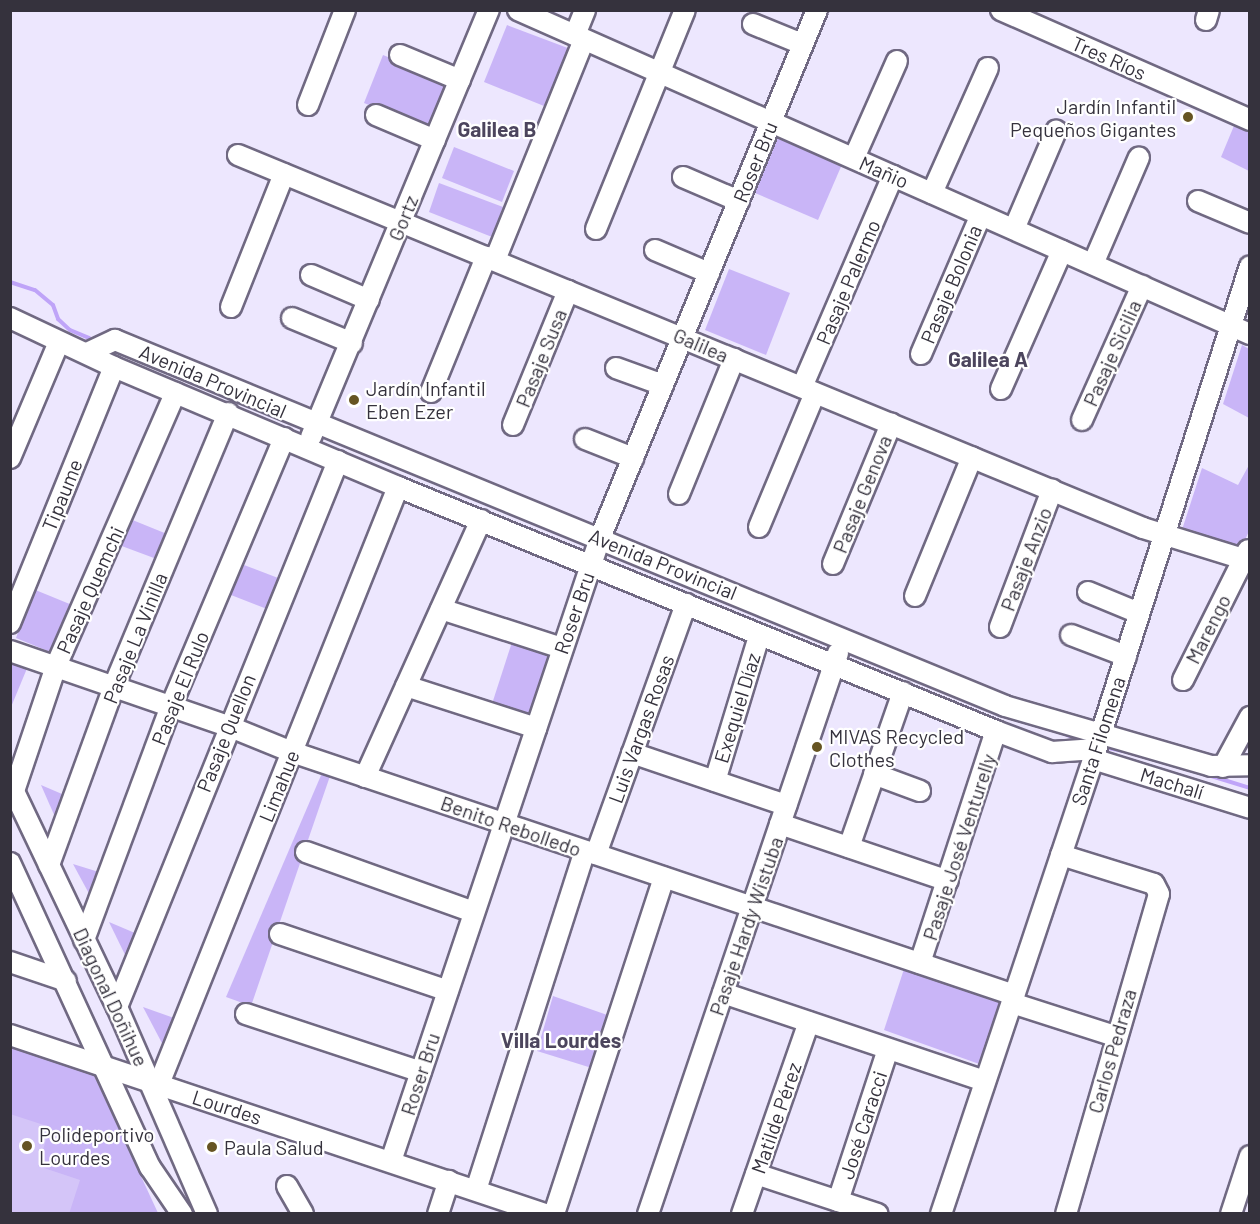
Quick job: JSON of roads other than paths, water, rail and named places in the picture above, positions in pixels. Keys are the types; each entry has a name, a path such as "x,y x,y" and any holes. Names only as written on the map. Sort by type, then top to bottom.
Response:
{"street":[{"path":"308,105 345,10"},
{"name":"Gortz","path":"306,447 318,425 489,10"},
{"name":"Mañio","path":"518,10 1250,334"},
{"path":"431,392 491,258 580,38 585,10"},
{"path":"596,229 685,10"},
{"name":"Roser Bru","path":"391,1161 590,565 817,10"},
{"name":"Tres Ríos","path":"1013,13 1250,120"},
{"path":"753,24 802,44"},
{"path":"400,55 460,80"},
{"path":"854,158 897,61"},
{"path":"932,193 988,68"},
{"path":"376,115 435,140"},
{"path":"1014,229 1056,131"},
{"name":"Galilea","path":"238,155 1163,536 1246,553"},
{"path":"1093,264 1139,157"},
{"path":"231,307 284,174"},
{"name":"Pasaje Palermo","path":"759,527 809,390 893,176"},
{"path":"683,177 739,201"},
{"path":"1198,201 1250,223"},
{"name":"Pasaje Bolonia","path":"921,354 981,215"},
{"path":"655,250 709,273"},
{"path":"1001,389 1062,251"},
{"name":"Santa Filomena","path":"941,1214 1097,747 1250,266"},
{"path":"311,275 369,300"},
{"name":"Pasaje Sicilia","path":"1082,420 1142,286"},
{"name":"Pasaje Susa","path":"513,425 568,291"},
{"name":"Avenida Provincial","path":"10,318 114,367 228,413 398,488 996,730 1052,752 1097,747"},
{"path":"292,318 352,343"},
{"name":"Avenida Provincial","path":"87,353 115,340 318,425 600,538 1005,706 1097,747 1223,767 1250,765"},
{"path":"10,458 59,342"},
{"path":"679,494 734,359"},
{"name":"Tipaume","path":"10,623 114,367"},
{"path":"616,368 663,385"},
{"name":"Pasaje Quemchi","path":"12,787 56,666 176,393"},
{"name":"Pasaje La Vinilla","path":"49,865 114,686 228,413"},
{"name":"Pasaje Genova","path":"833,564 891,424"},
{"name":"Pasaje El Rulo","path":"84,940 171,706 284,438"},
{"path":"585,439 633,458"},
{"path":"915,596 972,458"},
{"name":"Pasaje Quellon","path":"117,1007 228,726 338,461"},
{"name":"Limahue","path":"154,1082 292,752 398,488"},
{"name":"Pasaje Anzio","path":"1000,627 1052,490"},
{"path":"365,777 481,520"},
{"name":"Marengo","path":"1183,680 1246,553"},
{"path":"1088,592 1139,613"},
{"name":"Luis Vargas Rosas","path":"476,1190 590,852 632,753 686,604"},
{"path":"441,609 562,648"},
{"path":"1071,635 1125,656"},
{"name":"Exequiel Díaz","path":"715,781 759,636"},
{"name":"Pasaje Hardy Wistuba","path":"648,1214 842,639"},
{"name":"Benito Rebolledo","path":"10,651 228,726 292,752 921,963 1115,1036"},
{"path":"406,686 536,728"},
{"path":"849,847 903,692"},
{"path":"1223,767 1250,717"},
{"name":"Pasaje José Venturelly","path":"921,963 996,730"},
{"name":"Machalí","path":"1097,747 1250,808"},
{"path":"632,753 715,781 849,847 948,881"},
{"path":"874,774 920,791"},
{"name":"Diagonal Doñihue","path":"12,787 154,1082 207,1214"},
{"path":"306,852 474,912"},
{"name":"Carlos Pedraza","path":"1061,855 1154,884 1158,889 1066,1214"},
{"name":"Diagonal Doñihue","path":"10,862 150,1167 182,1214"},
{"path":"554,1214 664,877"},
{"path":"280,934 448,991"},
{"path":"10,962 66,981"},
{"path":"723,993 986,1081"},
{"path":"246,1014 420,1072"},
{"name":"Matilde Pérez","path":"742,1214 809,1022"},
{"name":"Lourdes","path":"10,1035 546,1214"},
{"name":"José Caracci","path":"838,1200 888,1049"},
{"path":"1231,1214 1250,1156"},
{"path":"756,1174 878,1214"},
{"path":"438,1214 449,1181"},
{"path":"287,1186 304,1213"}],"waterway":[{"path":"10,282 35,290 53,305 58,319 70,330 89,338"},
{"path":"1058,731 1072,737"},
{"path":"1104,747 1136,754"},
{"path":"1195,771 1250,788"}],"place":[{"name":"Jardín Infantil Pequeños Gigantes","path":"1188,117"},
{"name":"Jardín Infantil Eben Ezer","path":"354,400"},
{"name":"MIVAS Recycled Clothes","path":"817,747"},
{"name":"Polideportivo Lourdes","path":"27,1146"},
{"name":"Paula Salud","path":"212,1147"}],"district":[{"name":"Galilea B","path":"497,129"},
{"name":"Galilea A","path":"988,359"},
{"name":"Villa Lourdes","path":"561,1040"}]}
